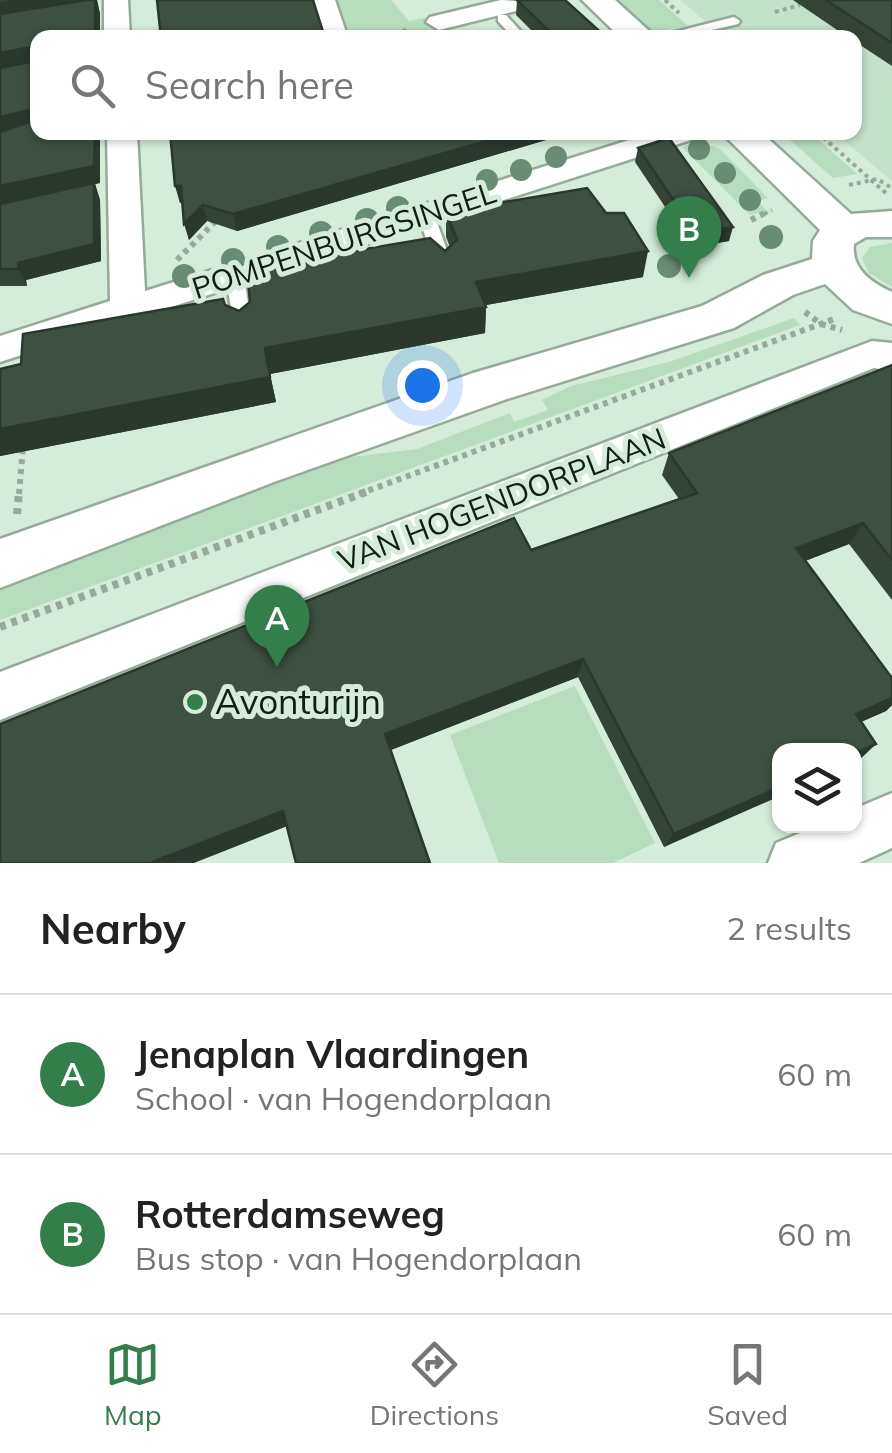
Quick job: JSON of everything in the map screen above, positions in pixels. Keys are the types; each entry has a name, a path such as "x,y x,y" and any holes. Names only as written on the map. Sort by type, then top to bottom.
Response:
{"street":[{"path":"323,0 332,30"},
{"path":"597,0 632,30"},
{"path":"110,4 115,30"},
{"path":"436,21 496,9"},
{"path":"121,140 112,189 128,311"},
{"name":"POMPENBURGSINGEL","path":"0,349 426,214 578,175 667,140"},
{"path":"747,140 865,258"},
{"path":"776,140 865,258"},
{"path":"0,564 256,467 490,386 724,315 799,307 865,258"},
{"name":"VAN HOGENDORPLAAN","path":"0,696 872,354 892,357"},
{"path":"9,528 256,467"},
{"path":"796,863 892,820"}],"lane":[{"path":"496,9 514,30"},
{"path":"691,30 734,20"},
{"path":"426,214 444,266"},
{"path":"235,276 243,328"}],"path":[{"path":"776,12 800,5"},
{"path":"819,140 865,258"},
{"path":"176,261 219,218"},
{"name":"VAN HOGENDORPLAAN","path":"0,627 865,258"},
{"path":"9,528 24,427"}],"shaded area":[{"path":"326,0 391,0 409,21 429,17 435,30 334,30"},
{"path":"613,0 659,0 688,26 651,30"},
{"path":"680,0 892,0 892,181 843,140 862,140 862,30 716,30"},
{"path":"790,140 819,140 857,174 833,178"},
{"path":"698,141 720,149 768,198 758,201 767,211 750,215 682,147"},
{"path":"892,243 892,287 869,273 862,258 870,247"},
{"path":"794,318 800,325 0,620 0,579 327,460 417,449 510,413 514,422 548,410 542,400 571,386 669,362"},
{"path":"575,686 655,843 613,863 499,863 450,735"}],"building":[{"path":"95,0 95,30 30,30 30,47 0,53 0,14"},
{"path":"157,0 313,0 322,30 160,30"},
{"path":"517,0 565,0 598,30 548,30"},
{"path":"826,0 892,0 892,43"},
{"path":"30,62 30,110 0,117 0,68"},
{"path":"30,122 30,140 95,140 94,166 0,186 0,132"},
{"path":"171,140 489,140 233,214 203,205 184,224 181,186 175,186"},
{"path":"670,140 733,227 696,233 638,148"},
{"path":"94,183 94,244 18,263 19,269 0,269 0,204"},
{"path":"587,188 606,213 624,213 648,251 476,282 486,307 265,348 270,377 0,429 0,369 21,364 23,334 223,299 225,305 239,311 250,302 247,269 430,238 445,251 457,240 446,212"},
{"path":"892,365 892,560 863,523 796,548 892,678 892,698 856,714 876,744 862,750 862,743 772,743 772,791 674,834 583,659 385,734 430,863 296,863 283,811 150,863 0,863 0,724 514,518 531,550 697,493 669,453"}],"place":[{"name":"Rotterdamseweg","path":"689,278"},
{"name":"Jenaplan Vlaardingen","path":"277,667"},
{"name":"Avonturijn","path":"195,702"}]}
